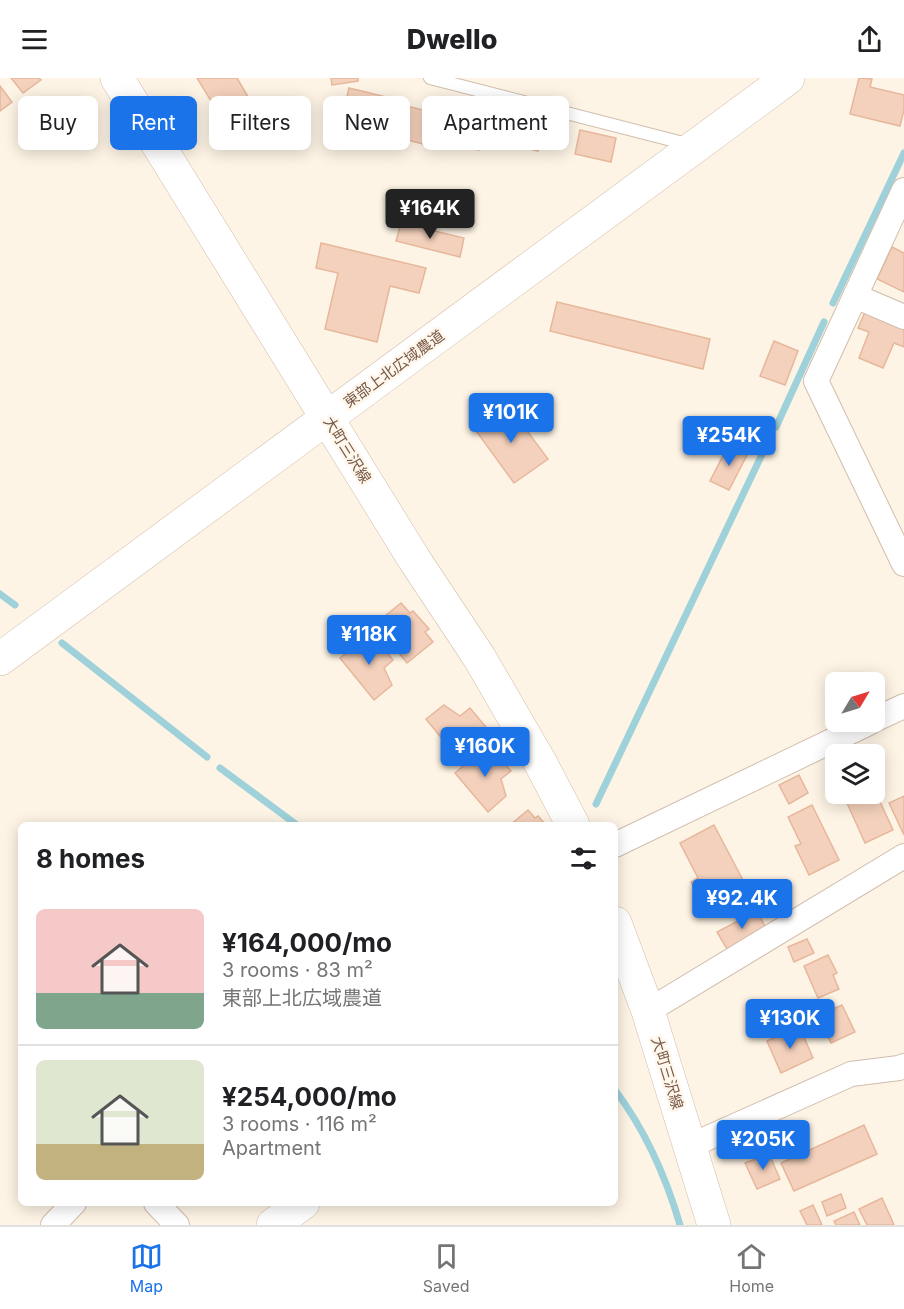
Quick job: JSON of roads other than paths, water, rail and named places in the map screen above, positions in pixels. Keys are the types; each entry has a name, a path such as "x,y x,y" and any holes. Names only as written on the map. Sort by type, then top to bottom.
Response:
{"main road":[{"name":"大町三沢線","path":"117,78 414,559 478,657 540,762 571,822"},
{"name":"東部上北広域農道","path":"0,658 788,78"},
{"name":"大町三沢線","path":"618,941 623,972 648,1011 714,1225"},
{"path":"273,1225 299,1206"}],"street":[{"path":"904,190 816,381 904,564"},
{"path":"855,296 904,317"},
{"path":"885,715 904,706"},
{"path":"618,844 850,732"},
{"path":"648,1011 904,856"},
{"path":"690,1146 851,1074 904,1066"},
{"path":"53,1225 71,1206"},
{"path":"159,1206 177,1225"}],"lane":[{"path":"430,78 696,146"}],"waterway":[{"path":"833,303 904,153"},
{"path":"776,427 824,322"},
{"path":"596,804 766,446"},
{"path":"0,594 15,605"},
{"path":"62,643 207,757"},
{"path":"220,768 293,822"},
{"path":"618,1094 654,1154 680,1225"}]}
